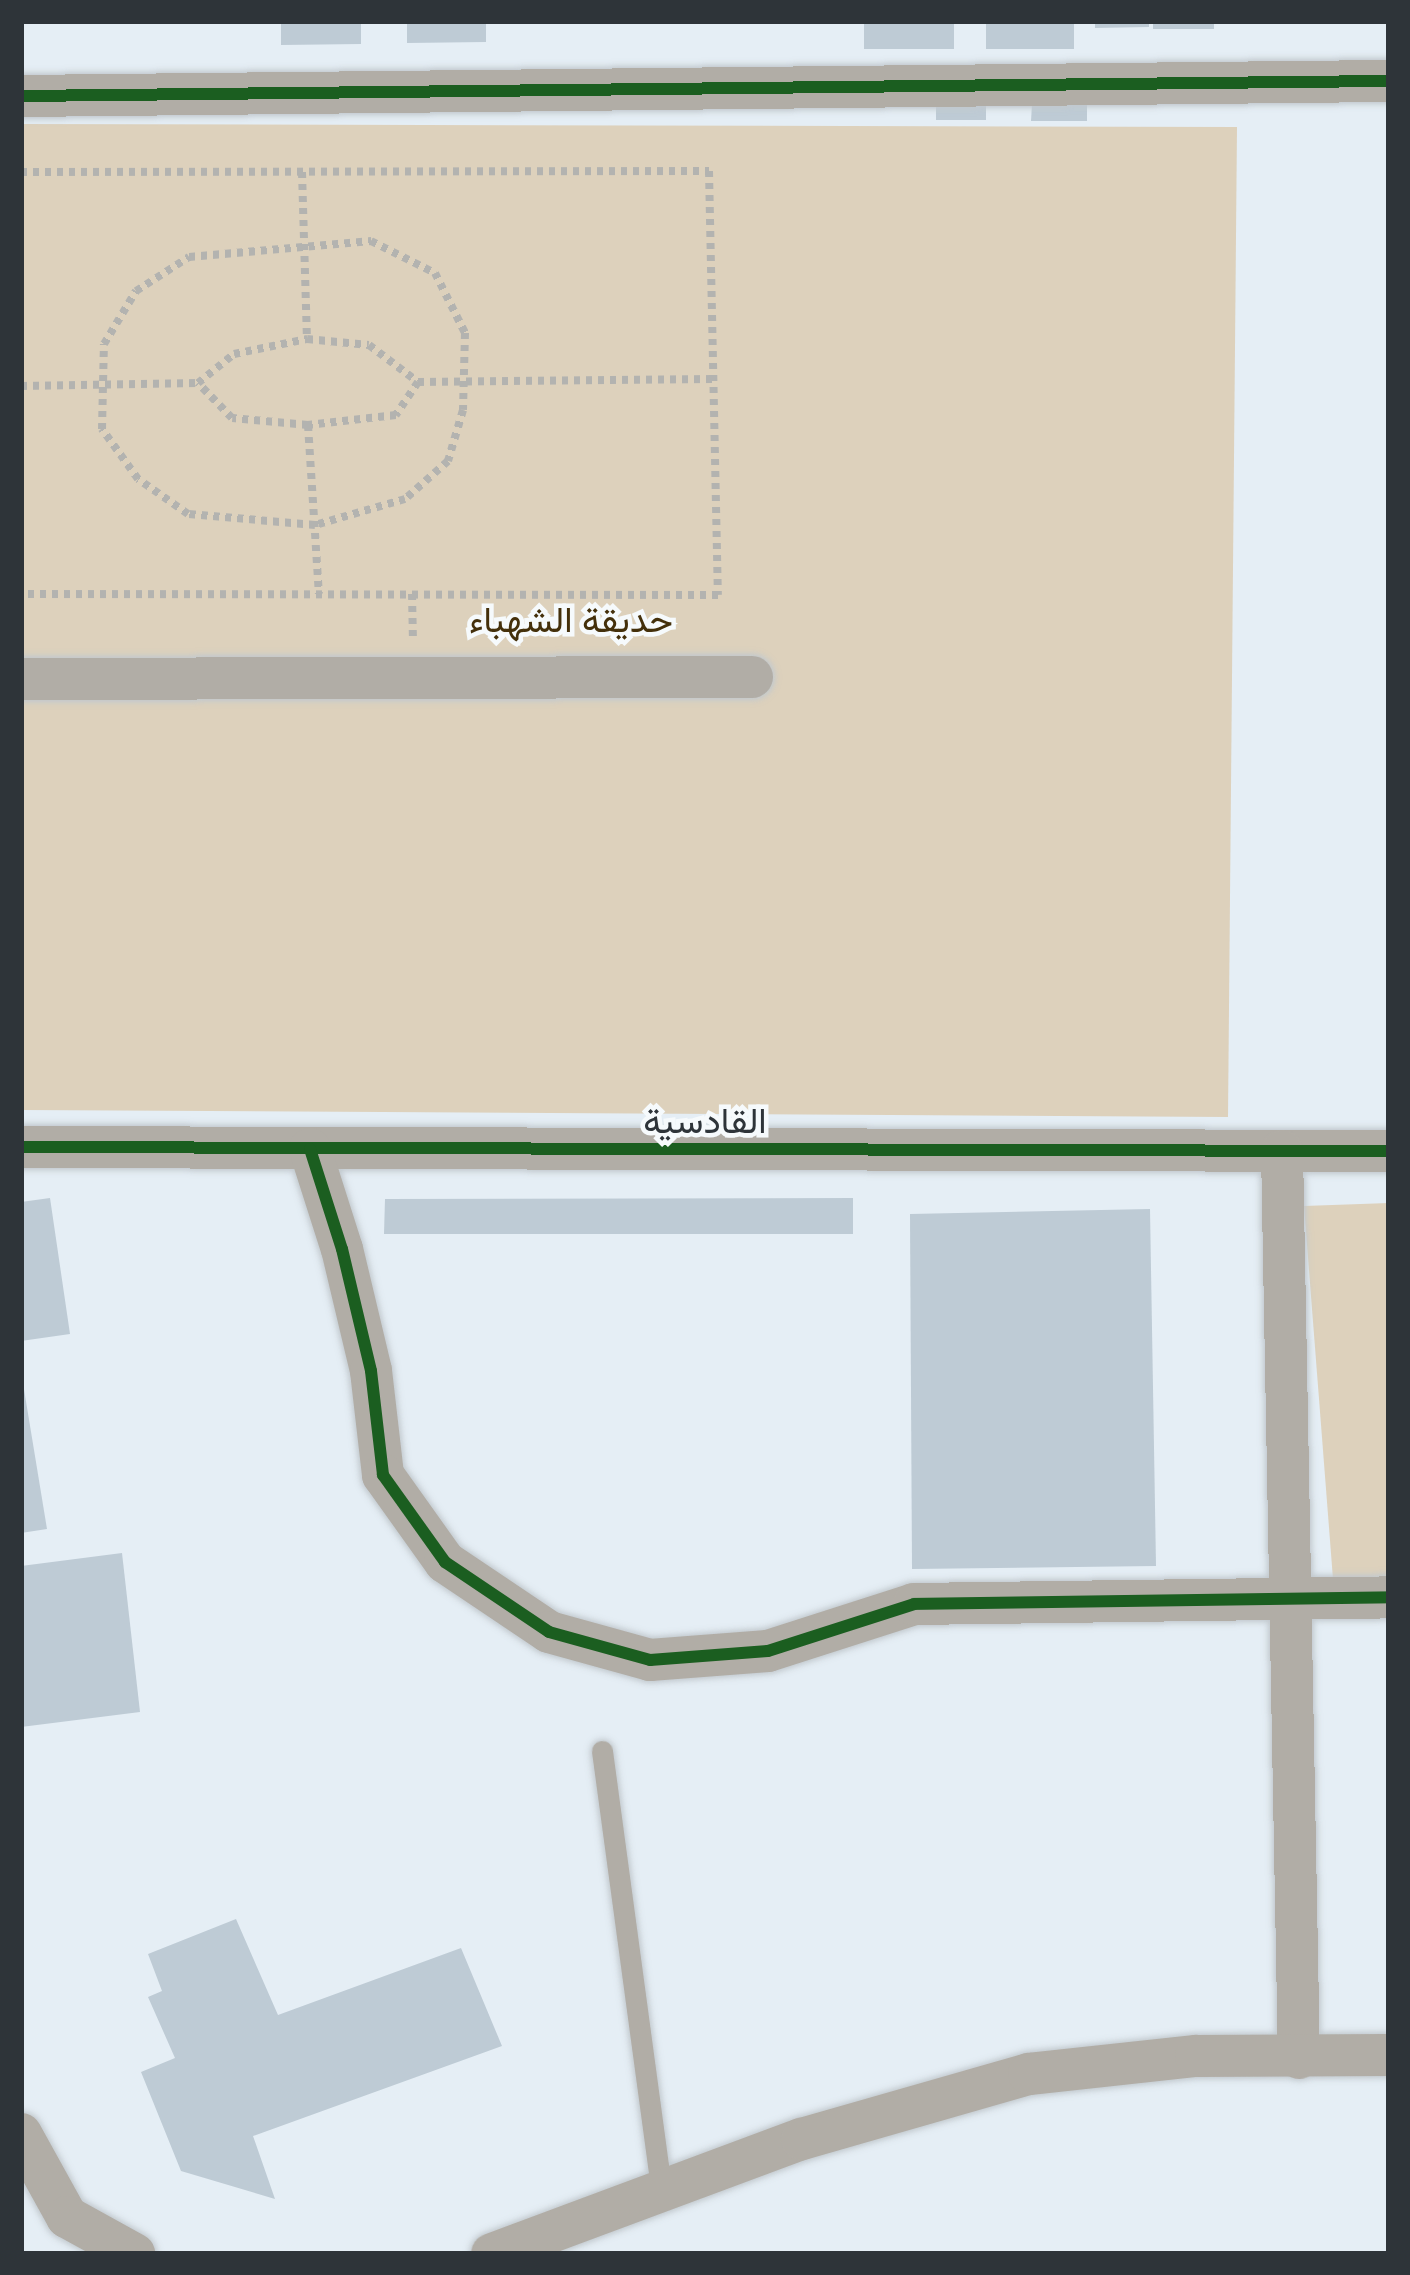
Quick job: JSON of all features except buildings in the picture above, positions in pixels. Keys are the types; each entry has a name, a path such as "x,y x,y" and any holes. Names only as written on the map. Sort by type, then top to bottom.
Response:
{"street":[{"path":"21,96 1389,81"},
{"path":"21,679 752,676"},
{"name":"القادسية","path":"21,1148 1389,1151"},
{"path":"310,1149 342,1249 371,1372 383,1475 445,1562 549,1632 650,1660 768,1651 914,1604 1294,1594 1389,1597"},
{"path":"1282,1151 1294,1594 1299,2058"},
{"path":"493,2254 802,2139 1030,2074 1196,2056 1389,2055"},
{"path":"21,2134 67,2217 134,2254"}],"lane":[{"path":"602,1750 662,2192"}],"path":[{"path":"21,172 709,171 718,595 21,594"},
{"path":"302,172 307,339"},
{"path":"371,241 435,272 465,333 464,382 463,410 448,461 404,499 315,525 188,514 137,479 102,429 104,344 136,291 189,257 371,241"},
{"path":"21,386 198,383 233,353 307,339 369,345 418,382 713,379"},
{"path":"198,383 232,418 308,425 396,415 418,382"},
{"path":"308,425 319,594"}],"green space":[{"name":"حديقة الشهباء","path":"21,124 1237,127 1228,1117 21,1110"},
{"path":"1389,1203 1389,1579 1333,1579 1304,1206"}],"cycle path":[{"path":"21,96 1389,81"},
{"path":"21,1147 1389,1151"},
{"path":"310,1149 342,1249 371,1371 383,1475 445,1562 549,1632 650,1660 768,1651 914,1604 1389,1597"}]}
